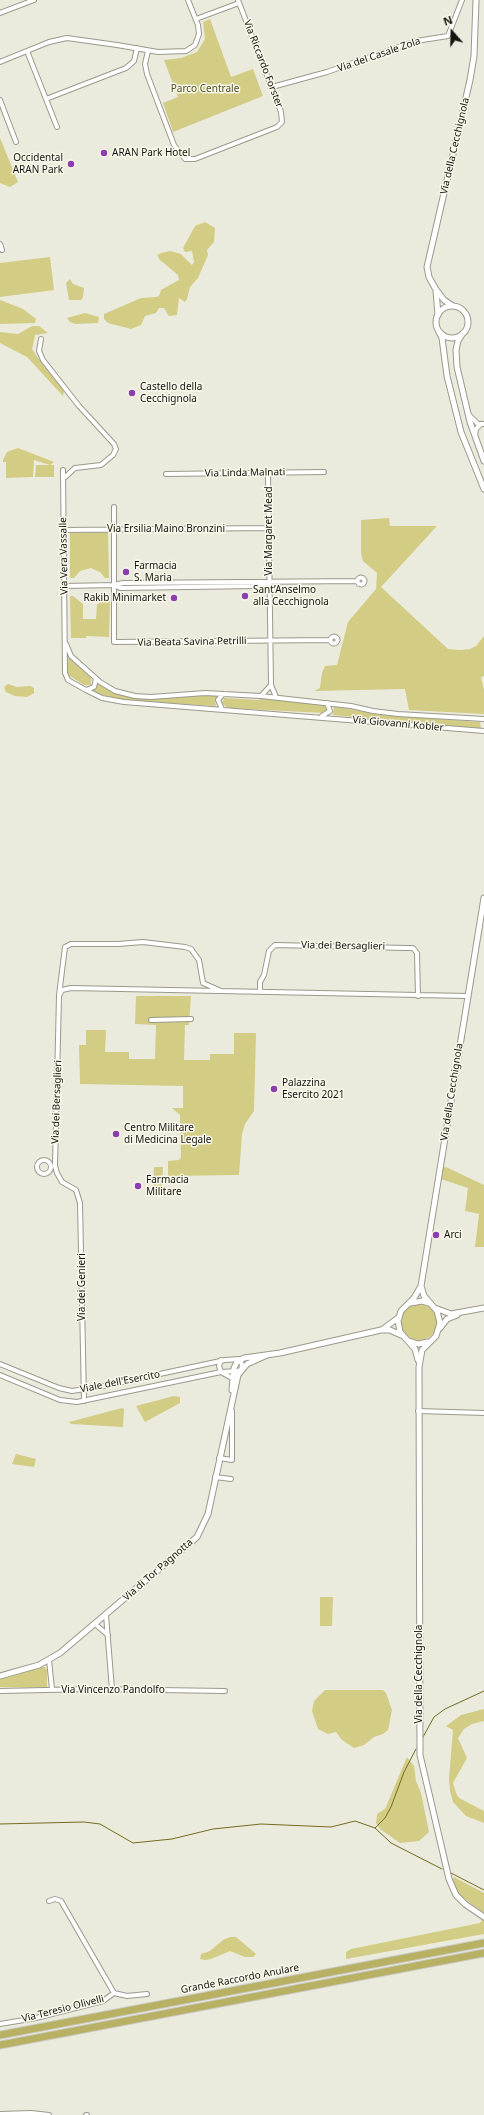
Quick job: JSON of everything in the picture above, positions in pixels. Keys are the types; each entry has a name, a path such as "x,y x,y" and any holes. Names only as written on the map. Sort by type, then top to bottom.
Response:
{"highway":[{"name":"Grande Raccordo Anulare","path":"0,2035 484,1942"},
{"name":"Grande Raccordo Anulare","path":"0,2045 484,1953"}],"street":[{"path":"0,13 34,0"},
{"path":"0,62 55,40 67,38 137,48 148,51 170,53 189,50 195,45 199,36 196,19 188,0"},
{"name":"Via del Casale Zola","path":"272,87 325,73 416,41 448,36 462,0"},
{"name":"Via della Cecchignola","path":"453,306 444,300 435,288 427,272 427,262 470,80 474,56 476,0"},
{"path":"196,19 238,2"},
{"name":"Via Riccardo Forster","path":"148,51 145,64 147,74 174,145 181,156 187,160 279,125 282,116 238,2"},
{"path":"46,99 126,68 134,61 137,48"},
{"path":"27,51 57,127"},
{"path":"0,100 16,142"},
{"path":"0,244 2,250"},
{"name":"Via della Cecchignola","path":"435,288 438,301 438,315"},
{"path":"484,461 468,414 456,358 458,341 467,323 467,318 461,309 453,306 443,309 438,315 436,325 442,338 446,372 461,432 484,489"},
{"path":"438,330 447,337 458,336 463,333"},
{"path":"41,339 39,351 43,360 79,406 114,444 116,449 113,455 101,465 75,468 63,479"},
{"path":"468,414 482,424 476,429 475,437"},
{"name":"Via Vera Vassalle","path":"63,470 65,642"},
{"name":"Via Linda Malnati","path":"166,474 324,472"},
{"name":"Via Margaret Mead","path":"268,473 271,685 276,698"},
{"path":"114,507 114,585"},
{"name":"Via Ersilia Maino Bronzini","path":"64,530 269,528"},
{"path":"64,586 114,585 120,583 165,585 357,581"},
{"name":"Via Beata Savina Petrilli","path":"114,585 114,642 330,640"},
{"name":"Via Giovanni Kobler","path":"65,642 69,654 96,679 115,691 138,697 223,694 261,696 327,703 398,714 484,719"},
{"name":"Via Giovanni Kobler","path":"65,642 66,676 99,697 116,702 312,716 484,731"},
{"path":"86,690 94,687 96,679"},
{"path":"261,696 271,685"},
{"path":"222,709 218,700 223,694"},
{"name":"Via Giovanni Kobler","path":"312,716 321,716 329,713 330,709 327,703"},
{"name":"Via della Cecchignola","path":"398,1318 402,1310 410,1303 421,1286 484,898"},
{"name":"Via dei Bersaglieri","path":"62,1182 55,1166 59,996 65,947 71,944 118,944 143,942 184,947 191,949 199,960 203,983 222,991"},
{"name":"Via dei Bersaglieri","path":"260,992 260,982 264,975 269,951 275,945 391,947 413,948 415,950 418,996"},
{"name":"Via dei Bersaglieri","path":"59,996 62,990 71,988 468,996"},
{"path":"151,1020 191,1019"},
{"name":"Via dei Genieri","path":"62,1182 76,1190 80,1203 84,1401"},
{"path":"421,1286 422,1294 430,1304 448,1314 484,1308"},
{"path":"410,1303 422,1301 430,1304"},
{"path":"435,1308 440,1319 439,1329"},
{"path":"439,1329 449,1318 465,1312"},
{"path":"381,1330 398,1318"},
{"path":"398,1318 398,1326 402,1336"},
{"name":"Via della Cecchignola","path":"439,1329 436,1336 429,1341 420,1353 419,1367 420,1755 449,1879 456,1895 465,1904 484,1917"},
{"path":"241,1370 241,1360 381,1330 390,1330 402,1336"},
{"name":"Via della Cecchignola","path":"402,1336 408,1341 416,1352 419,1367"},
{"path":"408,1341 418,1344 429,1341"},
{"path":"241,1370 250,1363 267,1355"},
{"path":"221,1360 219,1366 221,1372 232,1378"},
{"name":"Viale dell'Esercito","path":"0,1364 62,1389 83,1390 221,1360 241,1360"},
{"name":"Via di Tor Pagnotta","path":"232,1400 233,1371 236,1364 241,1360"},
{"name":"Viale dell'Esercito","path":"0,1375 63,1401 84,1401 221,1372 241,1370"},
{"name":"Via di Tor Pagnotta","path":"0,1676 49,1660 106,1615 197,1537 206,1518 232,1400 241,1370"},
{"path":"219,1458 232,1460 232,1400"},
{"path":"418,1411 484,1413"},
{"path":"215,1477 231,1479"},
{"path":"106,1615 112,1689"},
{"path":"95,1624 108,1635"},
{"path":"49,1660 52,1689"},
{"name":"Via Vincenzo Pandolfo","path":"0,1691 112,1689 225,1691"},
{"path":"50,1901 55,1899 61,1900 114,1993"},
{"name":"Via Teresio Olivelli","path":"0,2024 36,2018 103,2001 114,1993 127,1996 147,1994"},
{"path":"0,2114 31,2113 49,2115"}],"green space":[{"name":"Parco Centrale","path":"210,19 231,77 253,69 263,96 173,132 163,103 178,97 164,60 181,58 197,52 205,39 203,22"},
{"path":"0,138 18,182 10,187 0,183"},
{"path":"205,222 215,228 214,242 207,250 208,255 198,278 190,287 187,299 185,302 179,298 177,315 169,316 164,308 159,308 156,313 145,316 141,325 131,329 108,323 104,319 104,314 141,298 159,296 161,290 179,280 178,275 160,260 157,255 170,251 181,254 192,265 194,262 192,251 185,252 183,248 195,226"},
{"path":"50,257 54,290 0,297 0,263"},
{"path":"70,279 73,284 84,288 83,297 81,300 69,300 66,283"},
{"path":"0,300 23,309 36,319 35,323 0,324"},
{"path":"85,313 99,317 98,323 75,324 70,322 67,318"},
{"path":"32,326 39,326 48,333 35,335 32,349 64,391 63,396 27,357 0,343 0,332 18,334"},
{"path":"18,448 54,462 50,465 34,460 33,477 6,478 6,462 3,462 3,460 7,452"},
{"path":"36,465 54,465 54,477 35,477"},
{"path":"389,518 390,526 437,526 381,587 448,649 470,649 476,646 484,636 484,676 481,677 484,690 484,714 409,710 405,689 314,691 320,688 322,673 325,666 337,665 348,622 376,589 377,573 363,561 361,553 361,520"},
{"path":"108,532 109,578 105,578 100,572 91,568 80,571 74,578 70,578 70,533"},
{"path":"70,596 73,596 83,604 83,619 96,619 97,605 105,597 110,597 109,637 86,636 86,638 71,638"},
{"path":"68,657 91,678 91,685 84,685 68,675"},
{"path":"8,684 17,687 30,686 34,688 34,693 27,697 15,696 6,692 4,687"},
{"path":"98,684 121,695 142,699 218,695 215,700 216,706 123,700 92,692"},
{"path":"224,698 262,699 325,705 328,711 324,713 228,708 222,703"},
{"path":"334,706 380,715 480,722 481,729 333,715"},
{"path":"136,996 191,996 189,1025 185,1025 184,1060 210,1060 210,1054 234,1054 234,1033 256,1033 254,1111 245,1124 242,1134 239,1175 168,1176 168,1161 179,1160 181,1157 180,1115 172,1108 183,1108 183,1086 80,1084 79,1045 86,1045 86,1030 106,1030 105,1052 129,1052 129,1059 155,1059 156,1025 135,1024"},
{"path":"154,1167 163,1167 162,1189 153,1187"},
{"path":"446,1167 484,1185 484,1247 475,1247 479,1214 465,1211 468,1188 441,1179 443,1168"},
{"path":"423,1304 432,1309 436,1315 436,1329 432,1335 423,1340 415,1340 406,1335 402,1329 401,1318 406,1309 412,1305"},
{"path":"174,1396 180,1397 180,1403 145,1422 136,1406"},
{"path":"122,1408 124,1409 123,1427 71,1424 69,1422"},
{"path":"16,1454 36,1459 34,1467 12,1464"},
{"path":"320,1597 333,1597 332,1626 320,1626"},
{"path":"45,1667 47,1670 47,1688 0,1687 0,1678"},
{"path":"325,1690 383,1690 386,1693 392,1710 388,1730 383,1734 374,1737 364,1745 354,1748 342,1740 336,1732 328,1734 318,1729 312,1711 314,1701"},
{"path":"484,1709 484,1721 472,1724 464,1729 458,1738 467,1758 453,1783 459,1798 484,1811 484,1823 466,1816 453,1802 449,1778 453,1730 446,1726 461,1715"},
{"path":"407,1757 414,1766 416,1781 421,1793 429,1832 419,1841 400,1843 380,1829 376,1823 377,1814 385,1809"},
{"path":"454,1877 484,1893 484,1913 461,1896 455,1886 453,1880"},
{"path":"484,1920 484,1934 346,1959 346,1952 351,1949 480,1923"},
{"path":"230,1937 236,1937 256,1954 253,1957 245,1957 230,1951 211,1959 200,1959 201,1954 210,1951 223,1940"}],"waterway":[{"path":"423,1737 434,1717 445,1709 484,1691"},
{"path":"375,1828 385,1818 391,1807 404,1772 416,1749"},
{"path":"0,1824 84,1822 100,1824 133,1843 172,1839 213,1829 261,1824 331,1827 355,1821 375,1828 391,1843 442,1869"},
{"path":"451,1873 484,1890"}],"place":[{"name":"ARAN Park Hotel","path":"104,153"},
{"name":"Occidental ARAN Park","path":"71,164"},
{"name":"Castello della Cecchignola","path":"132,393"},
{"name":"Farmacia S. Maria","path":"126,572"},
{"name":"Sant’Anselmo alla Cecchignola","path":"245,596"},
{"name":"Rakib Minimarket","path":"174,598"},
{"name":"Palazzina Esercito 2021","path":"274,1089"},
{"name":"Centro Militare di Medicina Legale","path":"116,1134"},
{"name":"Farmacia Militare","path":"138,1186"},
{"name":"Arci","path":"436,1235"}]}
